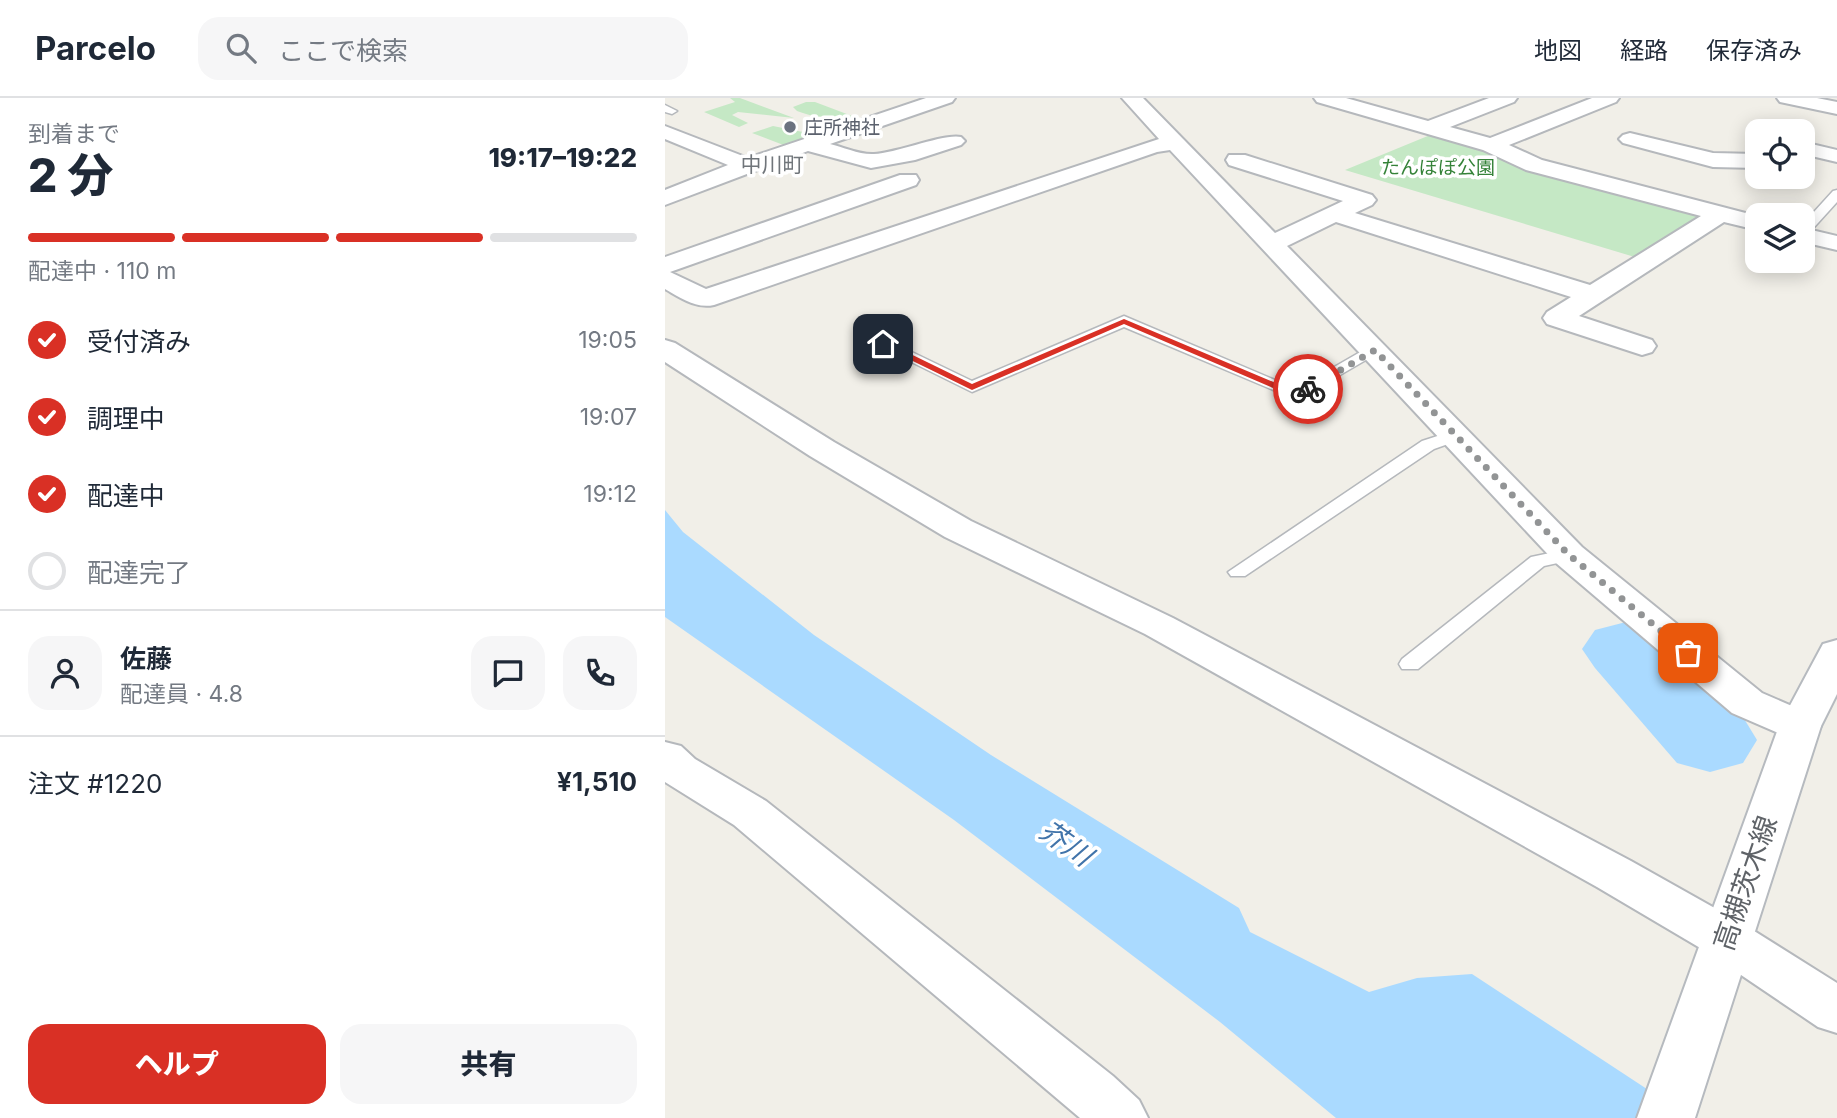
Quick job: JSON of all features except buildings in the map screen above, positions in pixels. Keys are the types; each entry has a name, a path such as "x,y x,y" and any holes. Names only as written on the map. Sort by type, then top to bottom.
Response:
{"street":[{"path":"1132,98 1164,145 1273,243 1569,555 1747,703 1800,726"},
{"path":"1324,98 1492,145 1534,166 1745,220"},
{"path":"1431,127 1507,98"},
{"path":"1492,145 1609,98"},
{"path":"1787,98 1837,108"},
{"path":"665,198 804,144 938,99"},
{"path":"1389,115 1422,102"},
{"path":"667,116 747,165"},
{"path":"1630,139 1713,160 1745,160"},
{"path":"804,144 871,162 915,154 954,141"},
{"path":"665,279 704,299 968,208 985,205 1164,145"},
{"path":"1815,151 1837,156"},
{"path":"1734,160 1745,154"},
{"path":"1237,160 1364,200 1273,243"},
{"path":"665,266 908,180 874,167 871,162"},
{"path":"897,184 968,208"},
{"path":"1334,214 1593,295"},
{"path":"1642,346 1557,318 1720,214"},
{"path":"1815,237 1837,243"},
{"path":"665,349 822,449 958,529 1159,626 1614,874 1718,961 1837,1010"},
{"name":"高槻茨木線","path":"1666,1118 1800,726 1837,653"},
{"path":"670,764 750,813 1119,1118"}],"lane":[{"path":"1815,219 1837,194"},
{"path":"883,344 972,387 1124,321 1297,395 1375,350"},
{"path":"1238,572 1428,445 1456,435"},
{"path":"1410,664 1538,561 1569,555"}],"green space":[{"path":"730,98 740,98 794,118 738,112 732,115 748,123 739,127 704,112 735,102"},
{"path":"815,102 860,119 844,122 828,120 797,111 793,107"},
{"path":"773,126 818,135 786,146 752,133"},
{"name":"たんぽぽ公園","path":"1435,133 1533,168 1698,211 1701,218 1638,258 1345,170"}],"water":[{"name":"芥川","path":"665,510 683,532 814,635 991,755 1239,908 1250,932 1369,992 1417,978 1472,974 1691,1118 1336,1118 1220,1022 954,820 665,617"}],"waterway":[{"path":"1626,649 1710,740"}],"way so far":[{"path":"1308,389 1375,350 1569,555 1688,653"}],"place":[{"name":"庄所神社","path":"790,127"}],"district":[{"name":"中川町","path":"772,164"}],"route":[{"path":"883,344 972,387 1124,321 1297,395 1308,389"}]}
